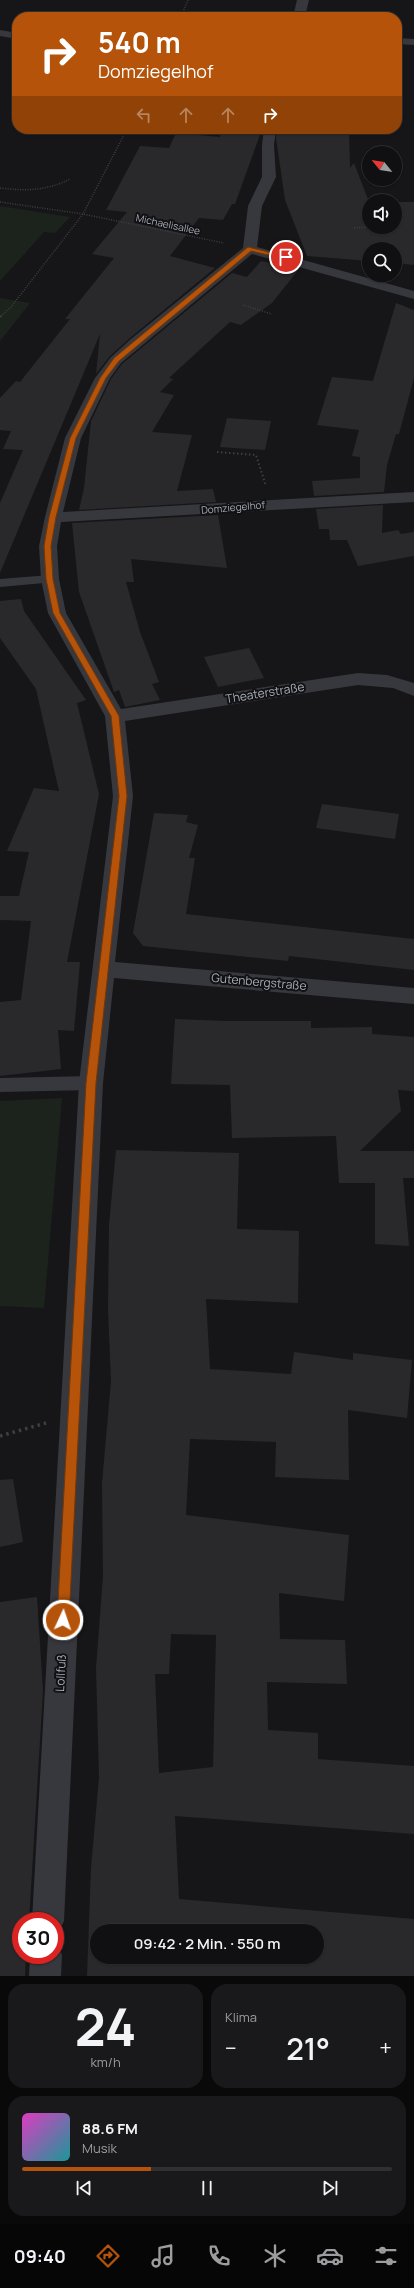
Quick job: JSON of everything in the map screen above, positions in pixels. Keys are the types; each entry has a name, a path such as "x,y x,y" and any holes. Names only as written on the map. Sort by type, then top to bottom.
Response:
{"street":[{"path":"300,12 303,0"},
{"path":"0,33 12,35"},
{"path":"402,41 414,42"},
{"path":"269,134 268,177 255,206 250,249 414,295"},
{"name":"Lollfuß","path":"48,1912 91,1083 123,796 115,716 57,613 50,579 48,546 53,517 73,438 103,378 112,366 136,342 250,249"},
{"name":"Domziegelhof","path":"53,517 176,512 272,504 414,497"},
{"name":"Theaterstraße","path":"115,716 358,679 385,680 405,684 414,690"},
{"name":"Gutenbergstraße","path":"104,969 414,996"},
{"path":"45,1976 46,1964"}],"lane":[{"path":"0,583 50,579"},
{"path":"0,1085 91,1083"}],"path":[{"path":"183,12 188,0"},
{"path":"0,317 12,307 83,214 124,134"},
{"path":"0,188 42,190 59,186 70,179"},
{"name":"Michaelisallee","path":"0,202 83,214 250,249"},
{"path":"354,228 362,228"},
{"path":"243,305 272,314"},
{"path":"216,452 256,455 272,504"},
{"path":"0,1436 74,1414"}],"shaded area":[{"path":"0,206 70,217 55,233 44,232 0,281"},
{"path":"0,298 30,303 0,341"},
{"path":"62,1098 44,1308 0,1306 0,1101"}],"building":[{"path":"176,134 220,137 221,134 260,134 235,204 232,204 223,220 199,218 170,256 215,268 130,338 110,356 96,374 100,334 0,573 0,503 23,450 3,449 11,431 0,430 0,398 16,381 20,382 70,319 65,319 114,258 92,254 127,212 106,210 140,146 169,148"},
{"path":"276,134 349,134 350,168 354,163 366,194 362,194 362,234 402,234 402,202 414,202 414,265 402,264 402,242 362,242 362,260 307,256 285,200"},
{"path":"261,261 299,269 272,303 241,325 230,322 169,378 173,379 160,392 174,395 152,432 192,435 177,491 213,489 216,502 79,510 84,488 91,421 111,379 122,364 232,273 247,277"},
{"path":"396,303 414,310 414,378 399,434 396,434 387,465 384,492 314,496 312,481 360,478 360,457 352,456 359,430 317,425 332,377 373,381"},
{"path":"227,418 271,421 265,450 220,447"},
{"path":"383,505 382,533 398,530 401,534 414,532 414,556 358,566 347,540 330,540 329,529 319,529 316,509"},
{"path":"218,515 227,568 131,559 134,582 126,582 140,632 159,682 152,684 160,700 125,707 119,690 114,692 79,592 72,523"},
{"path":"21,599 24,611 86,700 77,703 99,794 67,962 80,962 74,1031 58,1030 61,1069 0,1076 0,1002 21,1000 31,921 0,920 0,896 19,896 29,852 7,851 34,788 59,791 36,689 0,638 0,601"},
{"path":"249,648 264,678 218,687 204,657"},
{"path":"322,804 399,814 395,839 316,828"},
{"path":"154,813 188,815 186,822 198,825 189,858 195,858 186,914 414,939 414,970 289,956 288,961 143,946 133,933"},
{"path":"175,1019 225,1021 311,1021 311,1028 372,1027 372,1034 414,1037 414,1091 398,1090 401,1111 360,1151 414,1151 414,1178 403,1178 409,1246 375,1244 375,1183 339,1183 336,1136 232,1138 230,1085 171,1084"},
{"path":"116,1150 239,1153 237,1229 299,1231 298,1303 206,1299 210,1369 291,1374 294,1352 353,1360 353,1353 412,1360 407,1418 348,1410 349,1480 275,1477 276,1442 190,1439 186,1515 349,1535 344,1601 279,1593 280,1639 345,1640 347,1684 267,1682 268,1730 318,1733 318,1759 414,1766 414,1834 175,1816 179,1899 414,1919 414,1976 87,1976 91,1868 99,1777 96,1668 103,1576 102,1483 111,1381 108,1309 109,1225","holes":["171,1634 216,1635 213,1767 159,1773 155,1674 169,1674"]},
{"path":"13,1479 23,1542 0,1547 0,1480"},
{"path":"37,1597 43,1691 30,1912 12,1912 12,1964 26,1964 25,1976 0,1976 0,1602"}],"route":[{"path":"63,1620 91,1083 123,796 115,716 57,613 50,579 48,546 53,517 73,438 103,378 116,360 250,249 286,257"}]}
